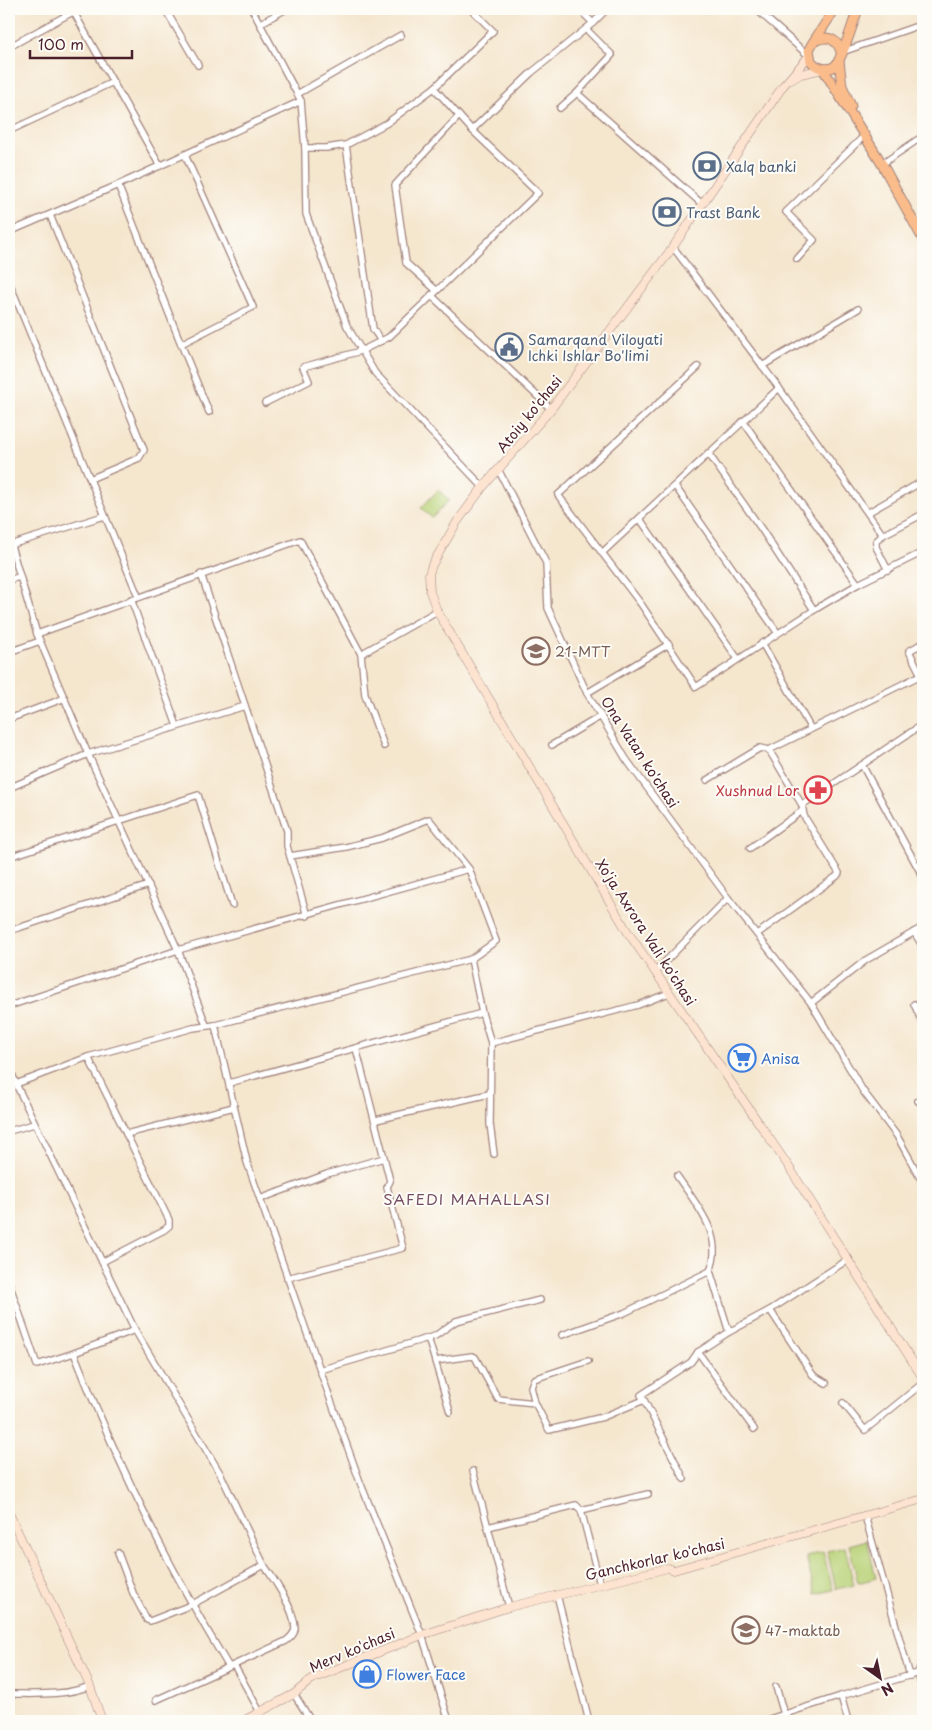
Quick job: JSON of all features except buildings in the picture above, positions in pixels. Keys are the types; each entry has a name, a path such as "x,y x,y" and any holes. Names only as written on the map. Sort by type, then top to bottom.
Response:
{"main road":[{"path":"817,40 835,9"},
{"path":"858,9 840,56 829,69 823,69 814,65 809,56 812,44 817,40 822,38 832,39 837,42 840,56 842,86 864,136"},
{"path":"823,69 882,164 923,237"}],"street":[{"path":"165,9 198,65"},
{"path":"252,9 299,93 305,148 306,214 347,326 375,373 484,487"},
{"path":"261,23 286,9"},
{"path":"305,148 326,148 346,145 387,123 434,88 493,31 471,9"},
{"path":"579,9 593,23"},
{"path":"472,130 531,73 586,29 607,9"},
{"path":"756,9 809,56"},
{"path":"9,47 74,10 160,166"},
{"path":"840,56 923,24"},
{"path":"560,108 577,93 612,55 586,29"},
{"path":"299,93 402,35"},
{"name":"Atoiy ko'chasi","path":"484,487 551,409 673,246 783,86 809,56"},
{"name":"Atoiy ko'chasi","path":"783,86 801,74 823,69"},
{"path":"9,131 113,82"},
{"path":"264,403 309,381 303,367 361,351 389,336 538,193 472,130 434,88"},
{"path":"577,93 702,204"},
{"path":"9,232 185,155 301,101"},
{"path":"460,116 395,185 406,263 551,409"},
{"path":"797,259 814,240 786,212 864,136"},
{"path":"882,164 923,136"},
{"path":"346,145 373,329 381,341"},
{"path":"181,344 253,307 185,155"},
{"path":"118,185 209,412"},
{"path":"50,215 144,450 143,455 139,458 90,479"},
{"path":"673,246 779,388 884,535"},
{"path":"9,282 138,596"},
{"path":"762,366 858,309"},
{"path":"698,367 558,495 669,644 696,687 777,632 858,584 923,552"},
{"path":"602,552 640,519 779,388"},
{"path":"743,421 858,584"},
{"path":"708,453 762,530 814,610"},
{"name":"Ona Vatan ko'chasi","path":"499,471 546,563 548,608 587,693 626,759 728,898 811,1003 863,1091 897,1136 923,1183"},
{"path":"869,512 923,481"},
{"path":"675,486 777,632"},
{"name":"Xo'ja Axrora Vali ko'chasi","path":"484,487 457,522 432,565 429,574 430,592 437,611 618,917 787,1164 849,1258 923,1378"},
{"path":"888,570 876,547 876,542 884,535 923,514"},
{"path":"104,516 9,542 37,634 88,754 120,820 178,950 206,1025"},
{"path":"640,519 738,660"},
{"path":"37,634 138,596 300,540 361,654 365,695 384,746"},
{"path":"201,574 287,831 290,856 307,916"},
{"path":"9,580 19,577"},
{"path":"131,599 177,726"},
{"path":"361,654 437,611"},
{"path":"9,652 40,641"},
{"path":"762,643 811,729"},
{"path":"706,780 760,748 769,750 922,674 909,650 923,643"},
{"path":"587,693 669,644"},
{"path":"9,720 65,698"},
{"path":"9,788 88,754 245,706"},
{"path":"552,744 601,716"},
{"path":"750,848 802,808 923,724"},
{"path":"756,934 837,876 838,873 769,750"},
{"path":"862,765 923,877"},
{"path":"9,857 198,796 232,905"},
{"path":"16,1084 88,1057 206,1025 216,1025 471,960 496,940 469,869 429,819 382,838 346,847 290,856"},
{"path":"9,1006 178,950 307,916 469,869"},
{"path":"9,931 149,885"},
{"path":"655,972 728,898"},
{"path":"811,1003 866,960 923,928"},
{"path":"914,932 923,947"},
{"path":"471,960 482,1013 491,1043 489,1094 494,1154"},
{"path":"491,1043 638,1005 669,993"},
{"path":"914,1004 923,1022"},
{"path":"229,1083 482,1013"},
{"path":"216,1025 234,1108 260,1200 360,1482 422,1635 449,1721"},
{"path":"288,1278 403,1248 387,1187 390,1181 376,1120 356,1048"},
{"path":"88,1057 169,1220 169,1226 102,1262"},
{"path":"9,1066 34,1124 135,1330 221,1475 264,1565 285,1595 295,1629 292,1636 286,1641 156,1700"},
{"path":"376,1120 489,1094"},
{"path":"126,1134 234,1108"},
{"path":"9,1131 34,1124"},
{"path":"260,1200 327,1174 384,1158"},
{"path":"677,1176 708,1223 714,1240 715,1259 710,1271 729,1332"},
{"path":"684,1479 642,1395 691,1362 698,1352 729,1332 770,1310 849,1258"},
{"path":"562,1335 624,1313 710,1271"},
{"path":"9,1283 37,1366 135,1330"},
{"path":"320,1370 435,1336 456,1321 540,1300"},
{"path":"770,1310 813,1375 826,1384"},
{"path":"428,1338 450,1412"},
{"path":"698,1352 754,1429"},
{"path":"74,1353 107,1436 191,1605 260,1712"},
{"path":"435,1361 475,1357 498,1399 529,1404 535,1403"},
{"path":"588,1361 534,1379 531,1387 535,1403 547,1428 552,1431 603,1417 644,1400"},
{"path":"843,1403 865,1430 923,1383"},
{"path":"473,1471 509,1607"},
{"path":"581,1510 648,1494"},
{"name":"Ganchkorlar ko'chasi","path":"422,1635 509,1607 668,1568 674,1570 923,1499"},
{"path":"488,1526 576,1505 581,1510 600,1584"},
{"path":"9,1513 90,1686 102,1721"},
{"path":"865,1516 910,1676"},
{"path":"118,1553 133,1593 147,1620 155,1620 191,1605 264,1565"},
{"path":"557,1596 589,1721"},
{"name":"Merv ko'chasi","path":"243,1721 294,1694 312,1680 422,1635"},
{"path":"923,1659 918,1673 923,1692"},
{"path":"763,1721 918,1673"},
{"path":"9,1694 48,1694 75,1691 90,1686"},
{"path":"776,1688 786,1721"},
{"path":"294,1694 311,1721"},
{"path":"841,1696 848,1721"}],"green space":[{"path":"438,490 449,500 432,518 421,508"},
{"path":"867,1540 876,1578 858,1583 849,1545"},
{"path":"845,1547 854,1585 836,1589 827,1551"},
{"path":"823,1552 833,1590 815,1594 806,1556"}],"place":[{"name":"Xalq banki","path":"707,166"},
{"name":"Trast Bank","path":"667,212"},
{"name":"Samarqand Viloyati Ichki Ishlar Bo'limi","path":"509,347"},
{"name":"21-MTT","path":"536,651"},
{"name":"Xushnud Lor","path":"818,790"},
{"name":"Anisa","path":"742,1058"},
{"name":"47-maktab","path":"746,1630"},
{"name":"Flower Face","path":"367,1674"}],"district":[{"name":"SAFEDI MAHALLASI","path":"467,1198"}]}
